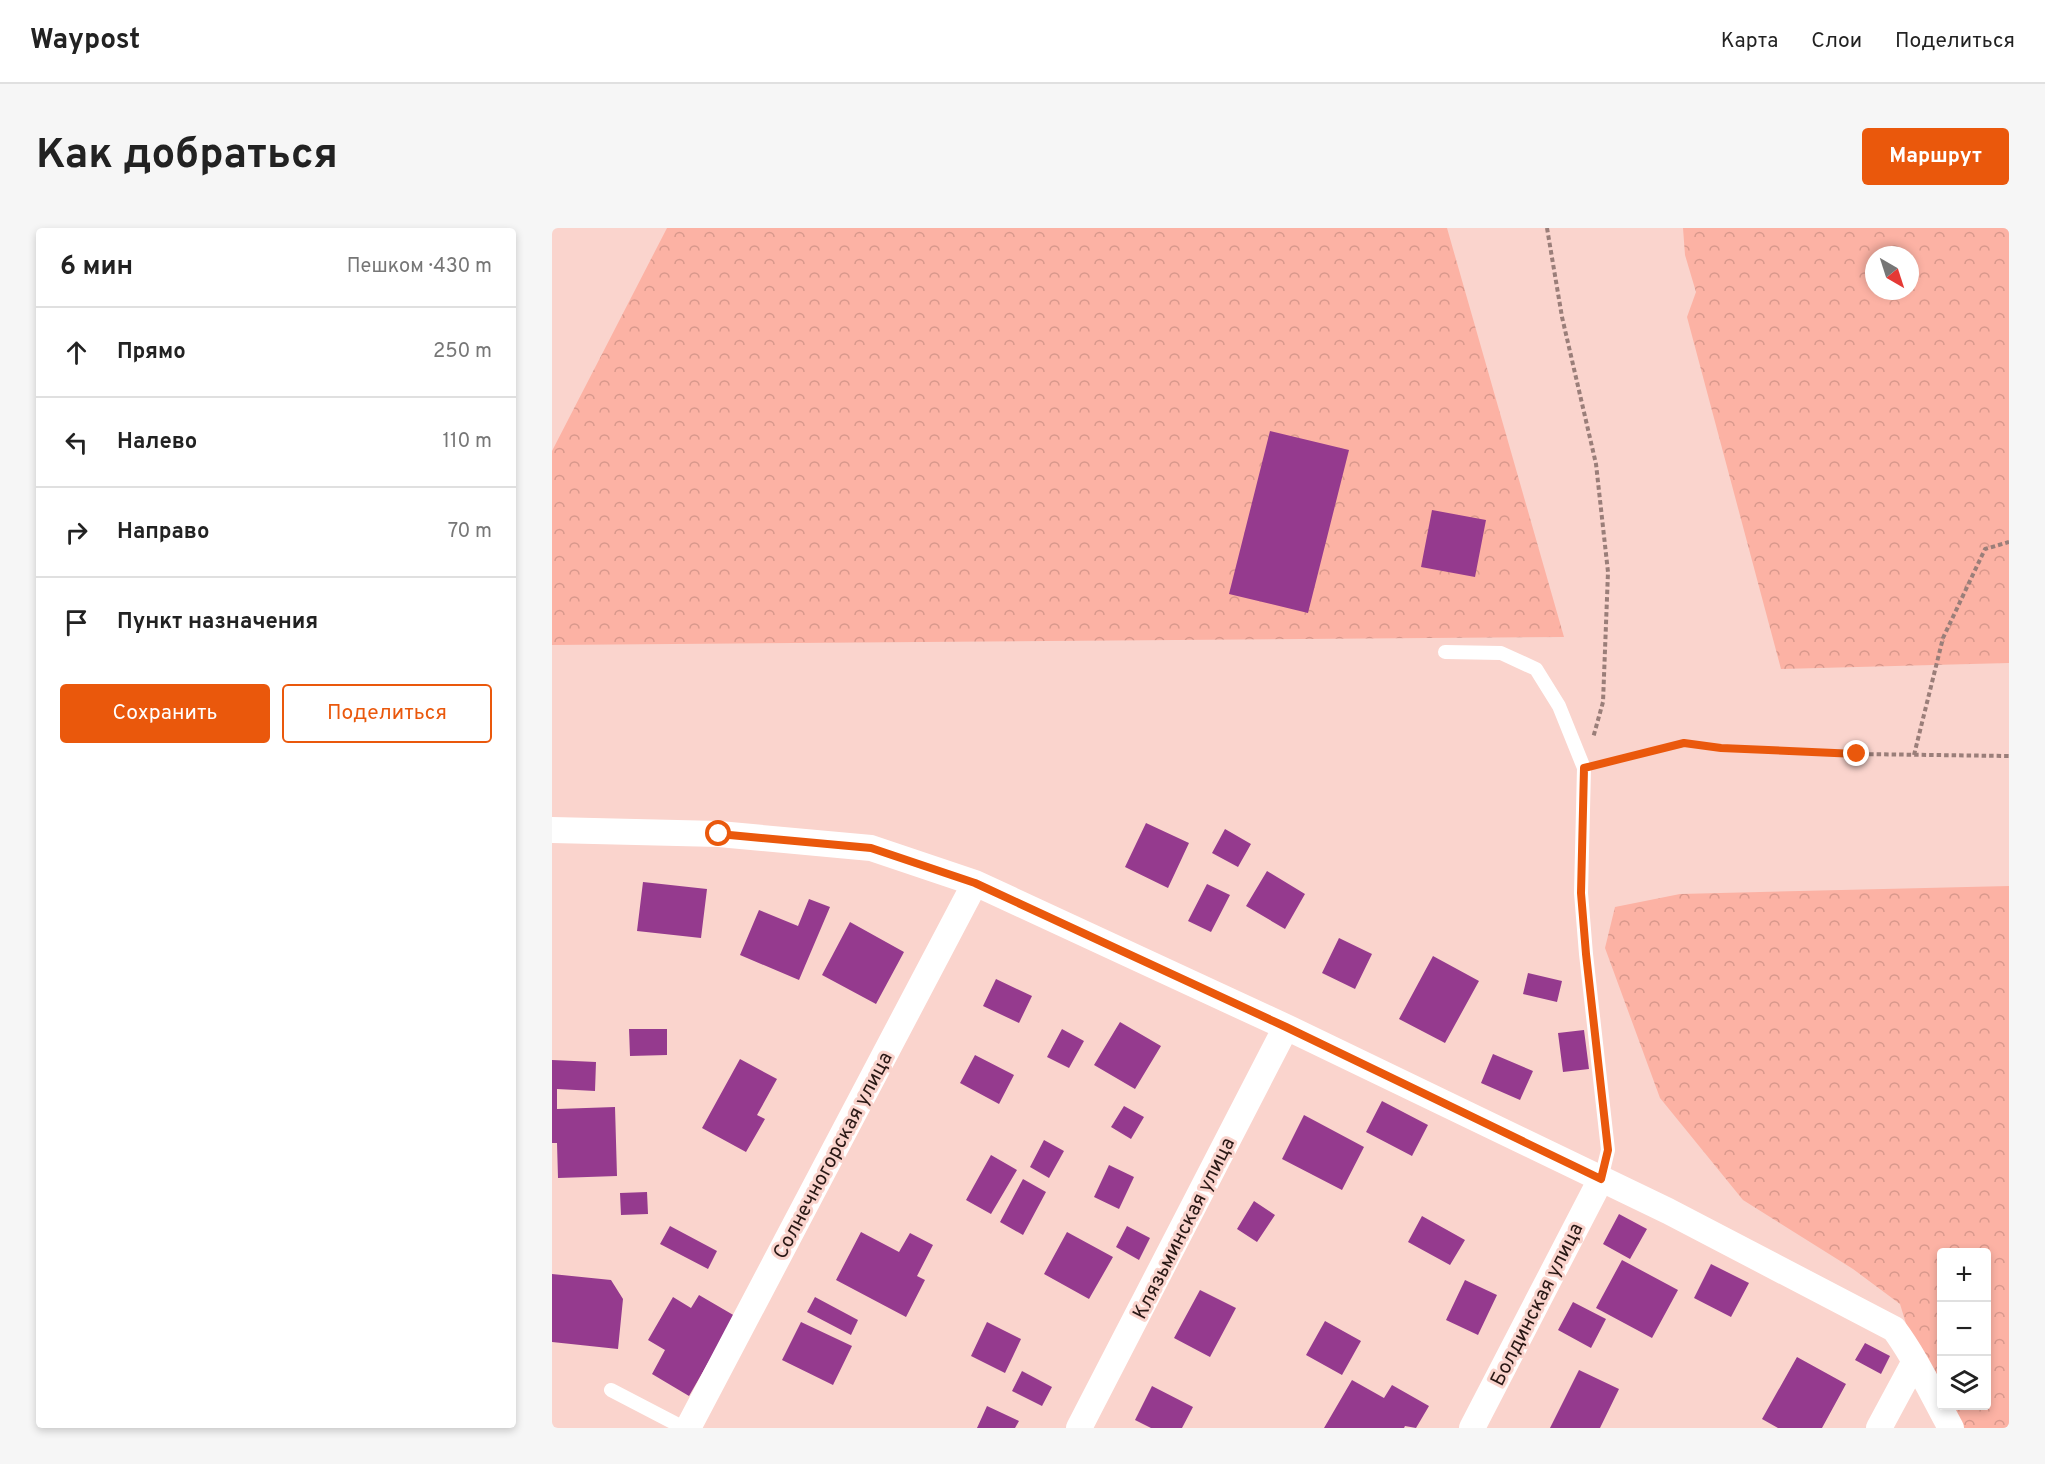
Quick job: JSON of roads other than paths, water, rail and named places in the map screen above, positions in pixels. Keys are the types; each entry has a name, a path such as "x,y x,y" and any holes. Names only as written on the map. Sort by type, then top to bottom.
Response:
{"street":[{"path":"552,830 719,834 871,848 975,883 1286,1027 1668,1211 1894,1329 1908,1347 1914,1363 1951,1428"},
{"name":"Солнечногорская улица","path":"688,1428 975,883"},
{"name":"Клязьминская улица","path":"1079,1428 1286,1027"},
{"name":"Болдинская улица","path":"1472,1428 1601,1179"},
{"path":"1879,1428 1914,1363"}],"lane":[{"path":"1445,652 1501,653 1536,669 1559,706 1584,768 1581,893 1608,1150 1601,1179"},
{"path":"611,1390 684,1428"}]}
